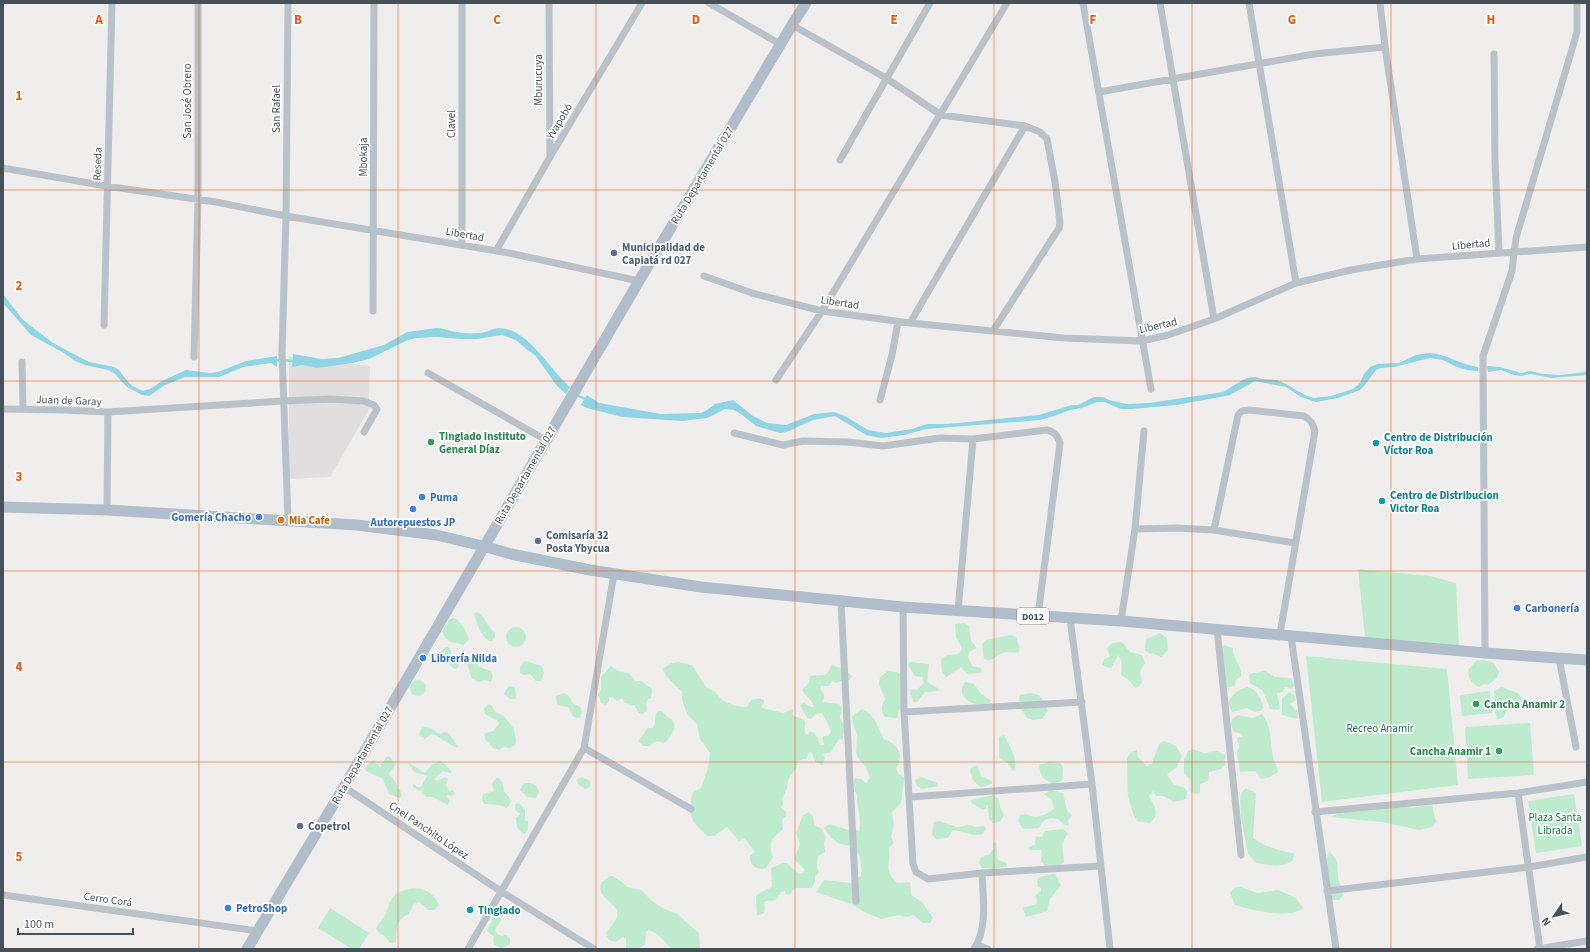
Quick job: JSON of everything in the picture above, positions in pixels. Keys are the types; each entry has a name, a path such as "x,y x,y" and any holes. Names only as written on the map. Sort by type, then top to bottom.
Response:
{"main road":[{"name":"Ruta Departamental 027","path":"247,949 344,787 639,281 806,3"},
{"name":"D012","path":"3,507 107,510 288,520 357,526 436,534 511,554 614,574 701,587 903,607 1217,629 1262,635 1280,634 1485,653 1587,660"}],"street":[{"name":"Reseda","path":"104,325 112,3"},
{"name":"San José Obrero","path":"194,357 198,199 198,3"},
{"name":"San Rafael","path":"288,3 286,216 282,353 288,520"},
{"name":"Mbokaja","path":"373,311 374,3"},
{"name":"Clavel","path":"462,3 462,245"},
{"name":"Mburucuya","path":"549,3 550,157"},
{"name":"Yvapobó","path":"496,251 642,3"},
{"path":"709,3 780,44"},
{"path":"840,160 930,3"},
{"path":"776,380 822,311 1008,3"},
{"path":"1083,3 1151,389"},
{"path":"1160,3 1214,320"},
{"path":"1249,3 1296,283"},
{"path":"1380,3 1385,47 1417,259"},
{"path":"1485,653 1483,356 1512,271 1516,238 1577,31 1577,3"},
{"path":"792,25 886,78 941,115 1025,126 1040,132 1047,139 1055,182 1060,223 1055,235 993,331"},
{"path":"1099,92 1314,54 1385,47"},
{"path":"1494,54 1495,161 1499,252"},
{"path":"910,323 1025,126"},
{"name":"Libertad","path":"3,168 107,186 198,199 286,216 496,251 639,281"},
{"name":"Libertad","path":"704,276 752,293 822,311 898,322 1064,338 1142,341 1214,320 1296,283 1351,270 1417,259 1499,252 1587,247"},
{"path":"880,400 892,355 898,322"},
{"path":"22,362 23,409"},
{"path":"428,372 546,440"},
{"path":"108,412 283,401 330,399 363,401 374,405 377,409 364,432"},
{"name":"Juan de Garay","path":"3,410 23,409 108,412 107,510"},
{"path":"1214,530 1238,415 1242,411 1249,410 1304,416 1310,419 1314,425 1315,431 1280,634"},
{"path":"734,433 783,445 803,441 848,442 883,446 940,438 974,439 1047,430 1054,432 1058,436 1060,443 1038,616"},
{"path":"1121,622 1135,529 1144,431"},
{"path":"958,611 974,439"},
{"path":"1135,529 1177,528 1214,530 1295,543"},
{"path":"468,949 584,748 614,574"},
{"path":"841,601 856,901"},
{"path":"903,607 904,712 913,864 916,872 928,879 982,873 1101,866"},
{"path":"1070,618 1092,784 1110,949"},
{"path":"1217,629 1241,854"},
{"path":"1291,636 1315,812 1336,949"},
{"path":"1559,658 1576,747"},
{"path":"904,712 1082,702"},
{"path":"584,748 692,809"},
{"path":"1315,812 1518,793 1587,782"},
{"path":"910,797 1092,784"},
{"name":"Cnel Panchito López","path":"344,787 502,892 594,949"},
{"path":"1518,793 1539,949 1587,941"},
{"path":"1328,891 1528,867 1587,857"},
{"path":"982,873 983,923 981,937 976,947 988,949"},
{"name":"Cerro Corá","path":"3,895 258,931"}],"shaded area":[{"path":"289,357 370,366 369,402 371,406 330,477 289,479"}],"green space":[{"path":"1358,569 1430,576 1456,583 1459,648 1365,638"},
{"path":"478,612 495,633 495,637 492,641 488,640 482,635 474,613"},
{"path":"453,618 457,619 464,628 469,639 464,645 449,641 442,632 449,620"},
{"path":"964,623 969,626 971,641 977,648 969,652 968,657 972,666 981,668 982,671 980,673 967,674 961,667 946,677 942,672 941,659 947,655 959,654 962,648 956,637 955,624"},
{"path":"516,627 523,630 526,637 523,644 516,647 509,644 506,637 509,630"},
{"path":"1160,633 1167,638 1168,650 1161,657 1152,653 1150,654 1145,650 1146,639"},
{"path":"1010,635 1016,637 1020,649 1019,652 1004,652 991,660 984,659 982,644 986,640"},
{"path":"1122,642 1130,652 1142,655 1145,663 1140,671 1142,683 1135,688 1129,680 1121,675 1122,667 1120,657 1118,655 1111,668 1102,665 1104,659 1110,657 1107,648 1112,643"},
{"path":"1224,645 1233,648 1241,676 1236,680 1235,686 1223,688 1218,662"},
{"path":"446,647 450,648 452,657 456,659 459,666 456,669 440,657 439,652"},
{"name":"Recreo Anamir","path":"1306,656 1447,669 1458,785 1322,802"},
{"path":"472,659 475,660 479,667 491,671 493,676 491,682 485,680 479,682 472,679 467,663"},
{"path":"1482,660 1493,662 1499,672 1497,678 1488,685 1484,684 1479,687 1471,681 1468,670 1476,661"},
{"path":"525,661 542,666 544,673 541,681 536,681 530,674 524,675 520,673 520,667"},
{"path":"678,662 692,665 706,687 715,692 723,701 736,706 747,707 751,700 759,698 764,700 761,707 763,708 783,713 794,709 792,714 803,719 805,722 805,733 808,735 810,732 813,732 818,738 819,743 822,745 824,744 822,738 824,736 828,736 831,732 829,726 822,713 816,714 811,719 807,718 800,705 804,703 814,707 802,690 809,683 810,676 828,673 831,665 843,669 852,676 850,680 836,683 832,681 829,686 821,686 820,689 824,696 822,702 839,704 842,708 840,718 845,727 842,740 839,739 831,752 823,754 825,758 822,765 815,762 812,752 809,752 807,758 798,761 796,769 790,776 782,799 783,805 781,807 786,812 786,817 782,819 783,829 772,840 771,852 773,857 766,868 760,869 752,865 750,856 755,852 744,838 739,841 727,827 714,836 708,836 694,822 690,812 691,800 693,792 701,788 708,768 710,753 700,739 697,724 687,714 682,699 682,692 666,676 663,669 671,663"},
{"path":"910,662 929,664 927,682 939,689 938,691 925,692 917,702 914,702 910,693 911,689 917,690 924,683 922,677 915,676 908,665"},
{"path":"611,666 618,671 630,674 635,681 641,681 652,689 651,698 646,702 647,711 642,714 639,713 634,705 624,703 622,698 617,701 612,697 609,698 606,705 601,703 598,694 601,690 601,677"},
{"path":"888,671 897,672 900,674 902,705 898,712 897,718 885,717 882,712 882,706 885,699 879,684 880,677"},
{"path":"1265,671 1275,677 1291,678 1294,686 1292,689 1285,687 1283,692 1277,693 1280,708 1278,710 1270,709 1263,691 1250,683 1249,674"},
{"path":"415,680 421,680 426,685 424,694 421,696 415,696 410,691 410,685"},
{"path":"965,682 974,684 981,694 992,701 985,704 978,704 965,699 962,687"},
{"path":"510,686 515,688 516,699 510,699 504,694"},
{"path":"1248,687 1254,690 1258,695 1262,702 1263,708 1261,711 1255,712 1247,708 1232,712 1228,703 1236,692"},
{"path":"1502,687 1517,693 1523,701 1520,705 1510,708 1504,717 1498,719 1495,713 1494,691"},
{"name":"Cancha Anamir 2","path":"1490,691 1492,713 1462,716 1460,695"},
{"path":"1289,692 1294,695 1296,700 1290,704 1298,713 1297,719 1282,715 1282,699"},
{"path":"564,693 569,696 573,704 580,707 582,713 580,718 573,716 568,707 557,704 556,696"},
{"path":"1030,693 1039,695 1046,705 1048,711 1042,719 1033,720 1027,718 1020,707 1020,695"},
{"path":"489,704 495,712 504,716 514,729 516,741 515,745 510,748 504,747 499,750 493,748 485,739 484,733 493,731 499,724 498,721 485,714 484,708"},
{"path":"862,709 873,718 884,739 893,744 899,751 900,760 896,769 904,778 901,803 892,812 894,825 891,837 894,843 889,848 889,871 897,883 910,882 911,895 922,902 933,918 930,923 923,923 913,915 907,917 899,915 881,919 866,913 851,904 816,892 824,880 851,883 861,876 860,860 856,849 848,845 838,843 824,828 829,824 848,830 854,829 859,831 860,818 854,781 855,778 861,779 866,783 870,778 866,767 858,758 856,752 857,734 854,728 852,716"},
{"path":"660,711 673,722 673,732 664,743 657,741 649,746 643,746 639,741 647,728 653,728 656,714"},
{"path":"1262,714 1268,724 1273,757 1278,772 1270,777 1261,779 1255,771 1240,772 1237,753 1239,747 1237,738 1243,736 1233,731 1231,725 1232,719 1238,715 1253,718"},
{"name":"Cancha Anamir 1","path":"1530,723 1534,775 1468,779 1465,727"},
{"path":"424,727 431,728 439,734 445,732 448,733 459,747 456,748 431,734 425,739 419,735 421,729"},
{"path":"1004,735 1015,761 1015,770 1012,771 1008,763 999,758 999,737"},
{"path":"1164,741 1176,746 1182,756 1177,767 1167,774 1173,784 1185,788 1187,793 1186,799 1174,802 1163,796 1156,796 1153,791 1149,796 1156,810 1153,820 1150,823 1137,821 1128,797 1127,758 1131,752 1137,750 1138,757 1147,766 1152,763 1159,744"},
{"path":"1193,749 1204,753 1217,751 1225,755 1225,765 1221,769 1209,772 1208,781 1200,784 1200,793 1197,794 1191,793 1190,780 1184,773 1184,760 1188,751"},
{"path":"389,756 396,764 388,775 392,777 398,786 397,788 400,790 402,796 400,798 389,794 383,779 366,771 365,768 373,760 381,767 380,764 386,757"},
{"path":"440,761 452,772 450,773 443,771 434,779 437,781 445,777 448,779 446,785 449,791 453,790 455,793 452,796 446,796 450,800 448,805 433,797 426,796 422,793 423,790 419,791 413,787 413,784 421,787 427,776 414,772 408,764 409,763 425,773 431,765"},
{"path":"1049,762 1061,763 1063,769 1062,781 1053,784 1043,777 1040,772 1039,765"},
{"path":"977,765 981,776 992,781 992,784 980,787 973,780 970,771 971,768"},
{"path":"582,777 590,781 590,787 585,789 579,785 576,780"},
{"path":"921,777 937,783 938,786 922,789 917,786 915,780"},
{"path":"496,778 499,778 501,781 504,791 511,802 507,808 499,805 484,804 482,800 484,794 494,791 492,783"},
{"path":"523,784 533,784 537,788 539,792 536,798 527,797 520,790"},
{"path":"1246,788 1256,793 1253,838 1272,848 1294,853 1293,860 1289,863 1275,866 1256,863 1248,854 1241,816 1240,798 1242,792"},
{"path":"1051,790 1063,793 1067,811 1072,815 1068,821 1069,826 1063,824 1058,819 1051,818 1044,821 1039,828 1023,829 1018,821 1020,815 1026,814 1037,817 1054,809 1052,800 1044,794"},
{"name":"Plaza Santa Librada","path":"1574,794 1582,846 1536,853 1528,801"},
{"path":"993,795 998,798 1004,815 1000,822 993,823 989,819 988,805 986,805 986,808 983,810 972,803 971,800"},
{"path":"517,803 525,810 525,820 528,821 528,830 525,834 520,831 517,826 516,818 520,814 515,810 515,805"},
{"path":"1432,804 1436,822 1432,827 1419,830 1382,822 1331,817 1339,813 1376,810 1395,805 1413,808"},
{"path":"809,812 813,816 814,825 822,829 826,838 824,842 825,852 818,856 817,867 819,872 815,877 812,888 795,888 789,895 786,894 785,891 781,892 775,900 764,902 764,913 757,916 756,896 772,887 771,868 787,863 799,874 803,873 805,870 794,859 800,844 796,833 803,815"},
{"path":"940,821 957,827 970,825 975,827 984,826 986,828 983,834 979,835 953,830 948,838 936,839 932,834 934,822"},
{"path":"1063,829 1068,833 1062,844 1064,862 1054,869 1048,868 1041,862 1042,850 1030,850 1029,847 1035,845 1036,836 1042,837 1045,831"},
{"path":"996,842 998,860 1007,863 1007,866 995,869 982,868 979,863 981,857 990,854 993,849 993,843"},
{"path":"1329,851 1337,863 1338,877 1343,895 1339,900 1333,900 1328,895 1325,863"},
{"path":"1055,874 1061,885 1050,899 1047,911 1026,917 1023,908 1036,904 1036,895 1041,891 1041,888 1038,887 1037,881 1039,877"},
{"path":"610,876 613,876 628,887 641,890 652,901 677,914 699,933 700,949 671,949 658,935 649,930 646,932 645,945 637,949 626,949 626,939 623,937 615,942 609,940 606,934 617,917 617,910 602,895 600,887 602,882"},
{"path":"1240,887 1258,893 1278,890 1296,898 1303,908 1297,912 1280,914 1235,905 1230,893 1234,888"},
{"path":"414,888 422,889 430,893 439,905 434,910 428,910 419,902 414,904 408,915 399,922 396,942 390,943 384,935 380,934 376,929 385,915 392,898 398,892"},
{"path":"505,905 511,909 506,915 500,916 501,920 495,930 497,934 502,936 506,935 510,939 510,944 502,948 494,945 494,937 487,931 493,918 498,915 502,906"},
{"path":"330,908 369,933 359,949 352,949 318,928"}],"water":[{"path":"3,294 23,320 53,343 89,362 114,367 119,370 132,386 143,391 150,389 162,381 186,370 210,373 218,372 246,361 277,356 277,367 271,363 243,367 219,377 185,377 165,385 149,396 142,395 127,387 115,374 108,370 85,365 75,361 64,353 31,335 3,303"},
{"path":"436,328 469,333 482,333 500,328 511,331 521,336 539,352 562,380 570,387 566,394 557,386 535,355 516,340 502,335 477,339 437,337 416,338 408,340 369,359 353,363 317,368 302,365 292,367 293,354 322,359 338,358 384,345 407,332"},
{"path":"1429,353 1442,355 1478,367 1478,371 1467,370 1443,360 1430,358 1394,367 1381,368 1376,370 1360,390 1338,398 1316,402 1301,397 1286,387 1255,381 1230,395 1176,405 1121,409 1104,402 1097,402 1082,408 1070,410 1040,420 926,429 904,435 881,438 866,435 835,416 813,420 787,432 780,433 756,426 734,410 725,409 707,418 682,421 622,417 581,405 587,395 599,403 661,414 701,413 715,404 733,400 753,416 767,423 786,425 814,414 834,412 845,416 868,430 886,433 912,429 927,424 948,424 1039,415 1072,405 1078,405 1094,397 1103,397 1127,404 1149,403 1223,392 1247,378 1256,377 1277,380 1305,395 1314,398 1331,396 1353,389 1360,383 1364,374 1370,367 1378,364 1399,363 1416,355"},
{"path":"1487,366 1500,367 1521,373 1530,371 1543,374 1560,375 1587,372 1587,375 1552,378 1530,374 1521,376 1501,370 1488,372"}],"waterway":[{"path":"275,360 296,361"},
{"path":"579,396 587,400"}],"place":[{"name":"Municipalidad de Capiatá rd 027","path":"614,253"},
{"name":"Tinglado Instituto General Díaz","path":"431,442"},
{"name":"Centro de Distribución Víctor Roa","path":"1376,443"},
{"name":"Puma","path":"422,497"},
{"name":"Centro de Distribucion Victor Roa","path":"1382,501"},
{"name":"Autorepuestos JP","path":"413,509"},
{"name":"Gomería Chacho","path":"259,517"},
{"name":"Mia Cafe","path":"281,520"},
{"name":"Comisaría 32 Posta Ybycua","path":"538,541"},
{"name":"Carbonería","path":"1517,608"},
{"name":"Librería Nilda","path":"423,658"},
{"name":"Cancha Anamir 2","path":"1476,704"},
{"name":"Cancha Anamir 1","path":"1499,751"},
{"name":"Copetrol","path":"300,826"},
{"name":"PetroShop","path":"228,908"},
{"name":"Tinglado","path":"470,910"}]}
